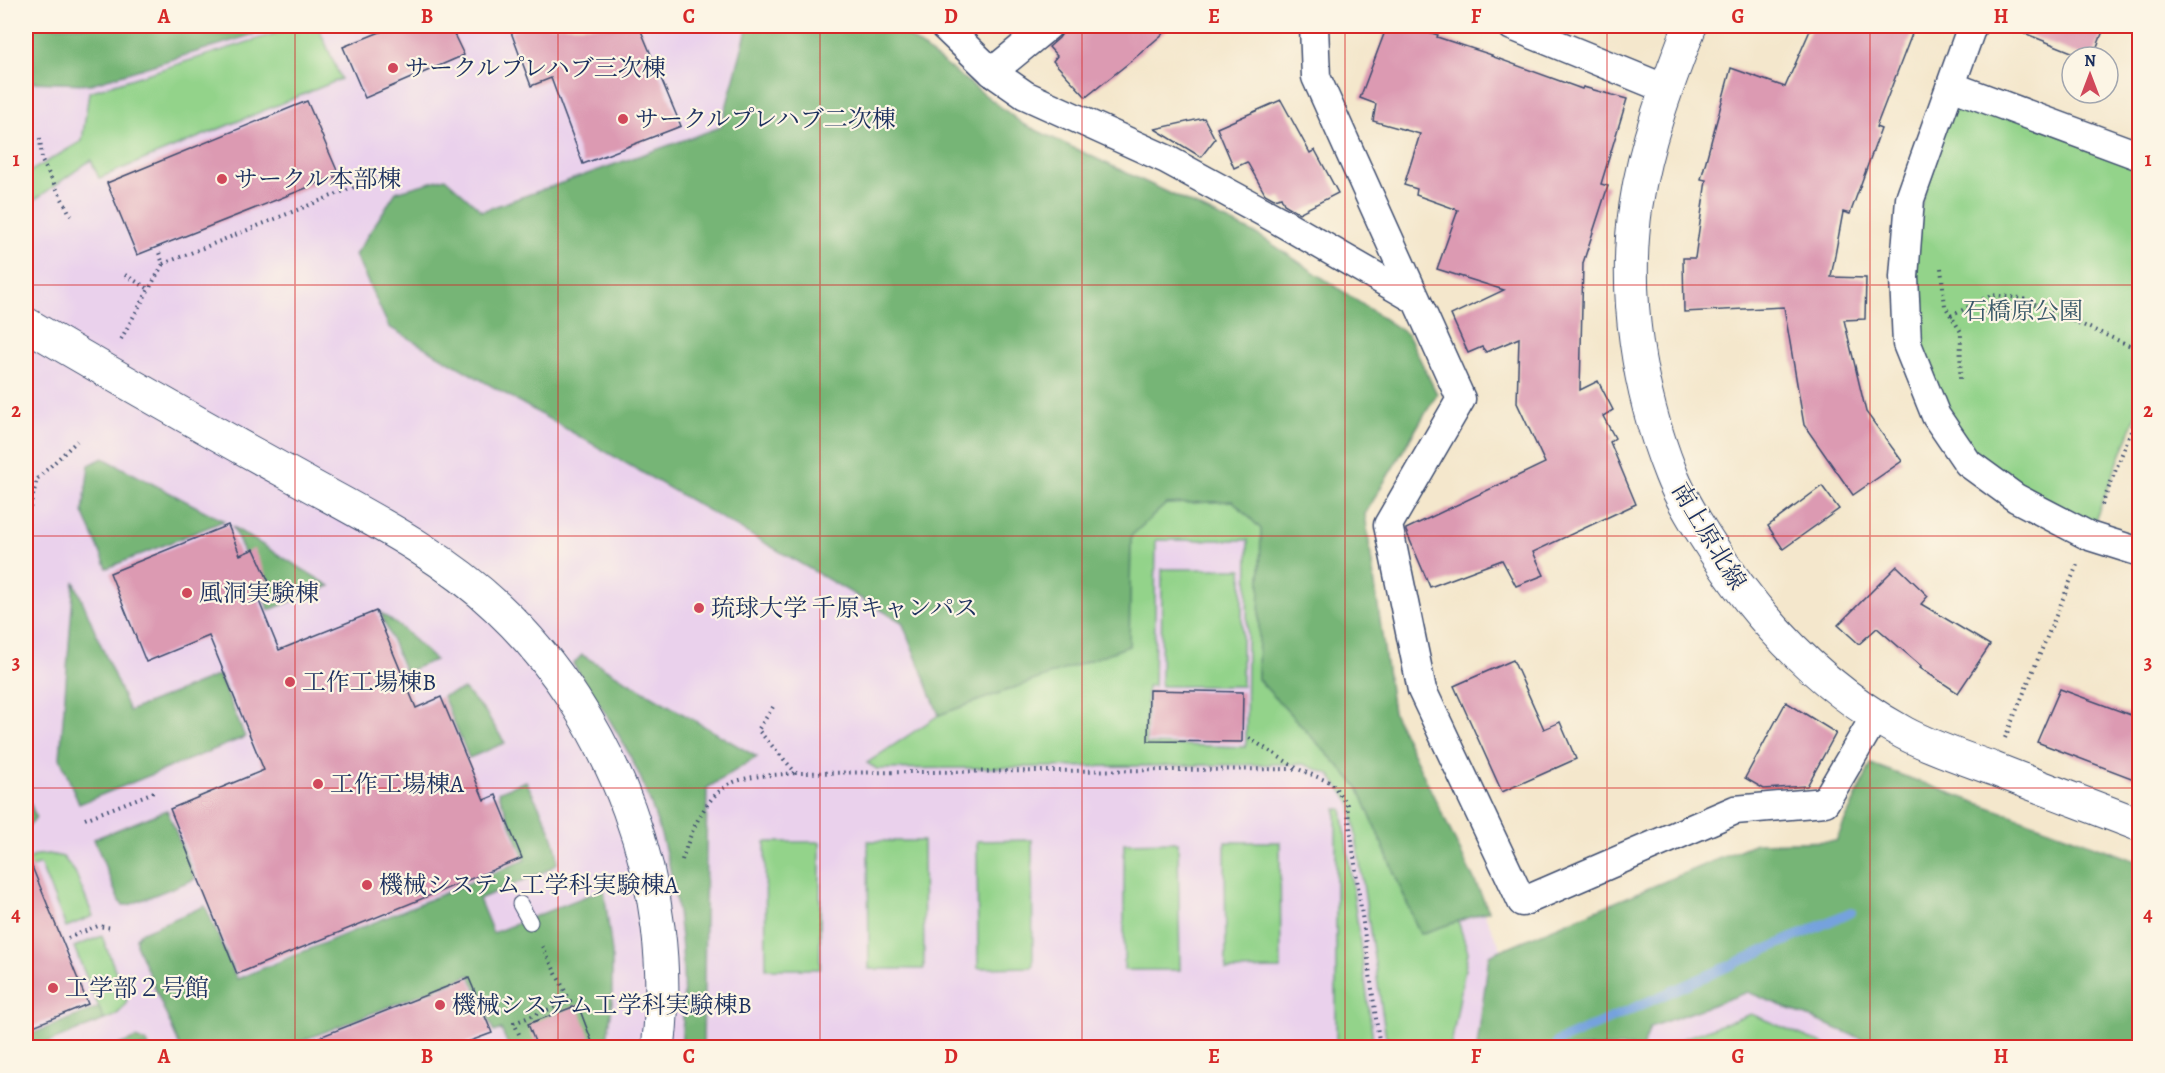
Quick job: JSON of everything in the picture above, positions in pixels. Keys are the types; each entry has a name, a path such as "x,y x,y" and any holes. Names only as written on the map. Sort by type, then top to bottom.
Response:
{"street":[{"path":"944,26 992,72 1025,95 1166,159 1278,220 1414,300"},
{"path":"992,72 1048,26"},
{"path":"1314,26 1316,77 1414,300 1461,399 1388,525 1422,690 1522,903 1735,810 1825,802 1876,715"},
{"path":"1512,26 1666,89"},
{"name":"南上原北線","path":"1690,26 1666,89 1643,169 1636,206 1633,247 1636,342 1644,388 1656,432 1672,476 1696,522 1743,594 1771,627 1804,661 1876,715 1913,737 2139,825"},
{"path":"1972,26 1910,200 1904,277 1907,344 1936,416 1968,463 2016,498 2089,536 2139,552"},
{"path":"1951,86 2139,156"},
{"path":"26,324 150,397 412,543 478,590 521,631 559,678 594,734 618,784 639,838 658,919 662,988 658,1047"}],"lane":[{"path":"520,904 530,922"}],"path":[{"path":"40,138 42,161 71,216"},
{"path":"117,348 163,264 389,173"},
{"path":"158,250 163,264"},
{"path":"1941,268 1945,306 1961,332 1961,393"},
{"path":"125,275 149,289"},
{"path":"1951,316 1991,295 2020,298 2139,350"},
{"path":"1992,769 2089,536 2139,408"},
{"path":"26,525 37,479 77,441"},
{"path":"774,707 758,730 796,773"},
{"path":"1250,738 1298,769 1332,783 1347,805 1380,1047"},
{"path":"712,796 738,780 796,773 1298,769"},
{"path":"86,819 154,792"},
{"path":"68,938 98,926 113,928"},
{"path":"519,1034 514,1023 570,1001 542,946"}],"shaded area":[{"name":"琉球大学 千原キャンパス","path":"26,26 896,26 1024,140 1356,500 1387,716 1505,956 2139,1047 26,1047"}],"green space":[{"path":"26,26 281,26 91,84 26,82"},
{"path":"299,26 318,26 341,79 99,178 91,160 26,206 26,174 82,141 89,92"},
{"path":"748,26 895,26 1023,124 1260,236 1408,335 1437,394 1365,514 1393,712 1489,911 1420,934 1358,787 1258,679 1261,529 1233,501 1166,504 1131,536 1129,646 939,715 902,622 389,327 355,255 396,192 445,178 482,211 721,127"},
{"name":"石橋原公園","path":"1951,86 2139,156 2139,408 2089,536 2008,482 1936,416 1904,277"},
{"path":"103,458 224,521 107,568 83,512 89,465"},
{"path":"1233,501 1261,529 1258,679 1358,787 1420,934 1458,921 1468,952 1451,1046 1386,1038 1351,803 1329,774 1303,764 877,769 867,763 939,715 1129,646 1131,536 1166,504","holes":["1156,540 1248,540 1246,747 1146,744 1147,686 1154,686"]},
{"path":"233,527 330,586 269,610"},
{"path":"1162,569 1242,569 1242,686 1161,686"},
{"path":"74,581 129,711 219,675 245,737 79,804 60,758"},
{"path":"380,612 404,630 435,660 405,672"},
{"path":"582,655 757,757 707,788 703,1047 681,1047 682,949 673,885 657,822 631,757 573,664"},
{"path":"464,689 486,713 505,743 469,758 443,696"},
{"path":"1871,764 2139,862 2139,1047 1881,1047 1748,992 1650,1027 1643,1047 1477,1047 1489,955 1756,843 1836,841"},
{"path":"526,781 551,832 555,843 557,863 548,870 479,899 493,933 604,889 612,953 612,1006 606,1047 509,1047 501,1029 494,1032 470,975 286,1047 180,1047 136,944 136,938 140,933 205,906 237,979 525,860 498,792"},
{"path":"26,801 30,803 36,817 26,830"},
{"path":"1336,809 1342,809 1374,1047 1336,1047"},
{"path":"167,810 195,879 129,905 123,905 119,901 94,839"},
{"path":"1032,840 1033,967 978,968 977,841"},
{"path":"868,841 923,841 924,969 869,969"},
{"path":"765,842 820,842 820,969 766,969"},
{"path":"1178,842 1180,970 1124,970 1124,843"},
{"path":"1225,842 1280,842 1281,969 1226,970"},
{"path":"49,854 63,857 75,872 93,916 66,927 40,864 26,870 26,860 37,855"},
{"path":"102,936 127,1001 118,1013 104,1020 74,947"},
{"path":"99,1007 104,1020 37,1047 26,1047 26,1036"},
{"path":"1751,1014 1830,1047 1659,1047"},
{"path":"136,1038 147,1043 149,1047 114,1047"}],"building":[{"name":"サークルプレハブ三次棟","path":"395,26 450,26 464,55 365,98 343,47"},
{"path":"528,26 639,26 681,126 583,164 551,78 531,86 511,32"},
{"path":"1064,26 1172,26 1086,97 1053,61 1057,56 1049,47 1059,38"},
{"path":"1387,26 1410,26 1582,89 1583,87 1627,99 1601,184 1608,186 1583,263 1580,390 1598,381 1613,410 1603,416 1615,438 1610,442 1636,504 1533,552 1544,575 1516,586 1502,560 1430,587 1406,531 1545,463 1517,403 1519,338 1486,352 1482,347 1468,353 1451,315 1504,290 1437,269 1458,210 1416,195 1417,189 1404,185 1420,134 1373,121 1376,104 1360,98"},
{"path":"1812,26 1889,26 1912,34 1876,127 1881,129 1850,214 1843,212 1831,277 1866,278 1865,319 1844,320 1866,412 1902,461 1853,495 1804,425 1784,307 1684,312 1683,258 1695,258 1706,180 1701,179 1731,68 1785,87"},
{"path":"2105,26 2098,45 2060,45 2060,47 2009,27"},
{"path":"1281,100 1310,153 1315,150 1338,193 1299,213 1284,204 1281,197 1274,199 1265,194 1247,162 1234,168 1217,128"},
{"name":"サークル本部棟","path":"307,101 339,175 137,255 107,183"},
{"path":"1204,118 1215,139 1201,157 1155,129"},
{"path":"1822,486 1839,509 1783,549 1768,526"},
{"path":"228,525 240,555 254,549 269,582 254,589 279,650 376,611 416,708 441,697 484,800 496,795 522,858 237,974 170,809 264,770 209,636 146,662 110,573"},
{"path":"1897,566 1928,596 1921,604 1990,645 1958,693 1920,668 1921,666 1877,628 1859,644 1838,625"},
{"path":"1513,660 1544,729 1560,722 1576,759 1502,792 1454,686"},
{"path":"2060,689 2139,718 2139,781 2037,742"},
{"path":"1149,690 1243,692 1242,742 1148,741"},
{"path":"1786,702 1836,733 1807,786 1764,789 1745,778"},
{"name":"工学部２号館","path":"26,852 88,1004 26,1029"},
{"name":"機械システム工学科実験棟B","path":"469,978 492,1033 454,1047 297,1047 297,1046"},
{"path":"578,1005 594,1047 537,1047 528,1024"}],"waterway":[{"path":"1556,1048 1557,1042 1851,912"}],"place":[{"name":"サークルプレハブ三次棟","path":"393,68"},
{"name":"サークルプレハブ二次棟","path":"623,119"},
{"name":"サークル本部棟","path":"222,179"},
{"name":"風洞実験棟","path":"187,593"},
{"name":"琉球大学 千原キャンパス","path":"699,608"},
{"name":"工作工場棟B","path":"290,682"},
{"name":"工作工場棟A","path":"318,784"},
{"name":"機械システム工学科実験棟A","path":"367,885"},
{"name":"工学部２号館","path":"53,988"},
{"name":"機械システム工学科実験棟B","path":"440,1005"}]}
